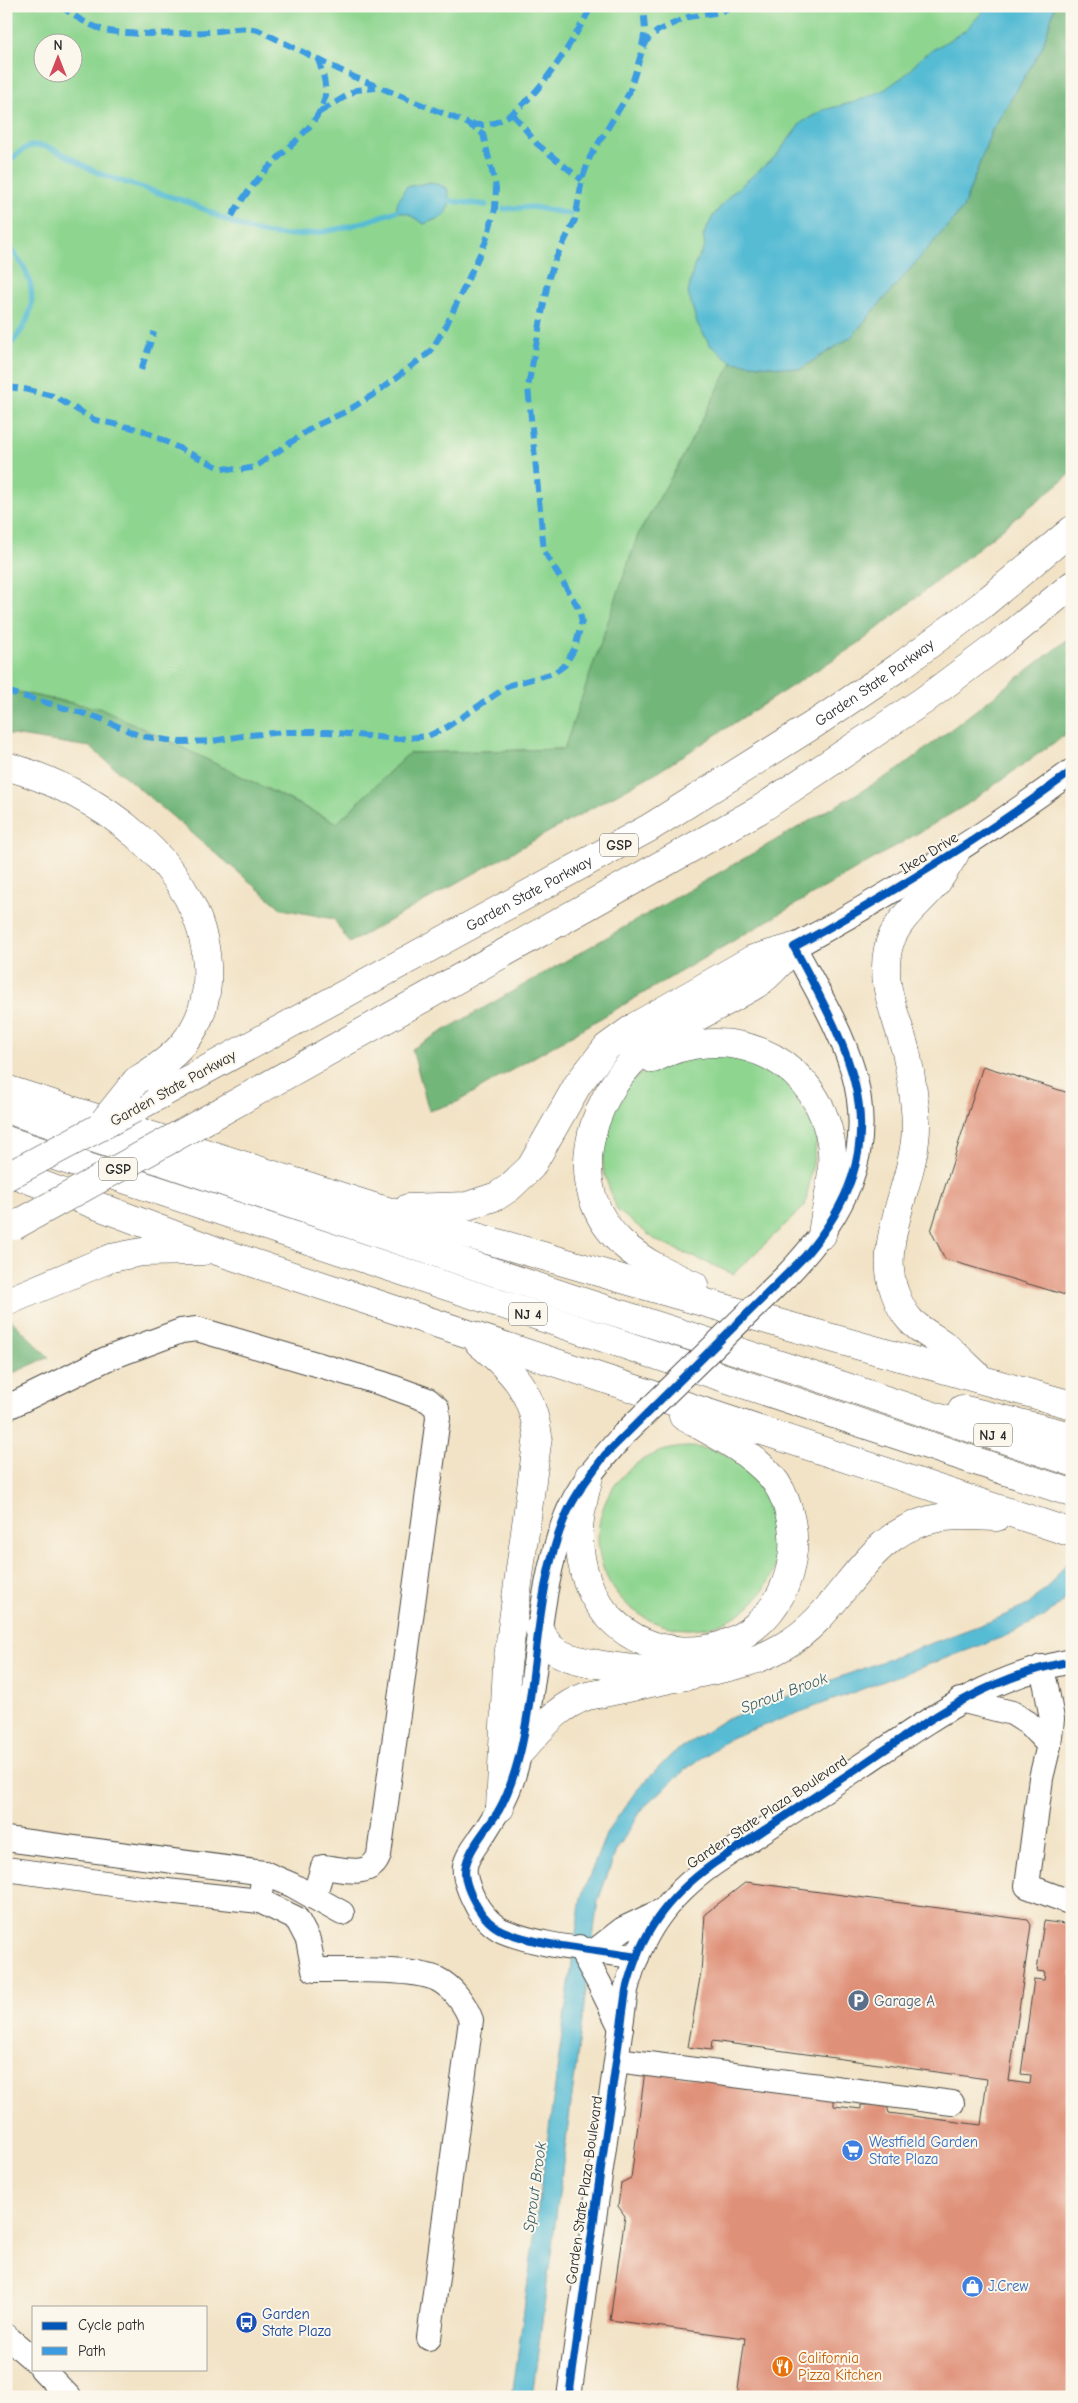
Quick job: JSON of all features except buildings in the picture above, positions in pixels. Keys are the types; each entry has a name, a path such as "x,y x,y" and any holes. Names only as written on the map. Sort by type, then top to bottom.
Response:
{"highway":[{"name":"Garden State Parkway","path":"6,1177 98,1129 649,828 816,723 899,667 982,605 1072,530"},
{"name":"GSP","path":"10,1228 222,1112 759,810 924,701 1008,638 1072,585"},
{"path":"6,766 36,776 86,800 131,831 151,849 180,882 198,918 204,939 208,976 200,1015 192,1032 171,1056 136,1081 98,1129"},
{"path":"955,854 936,883 896,926 885,964 887,988 911,1076 916,1124 911,1168 891,1238 889,1264 894,1292 908,1319 919,1330 943,1344 980,1378"},
{"path":"780,1324 660,1270 634,1253 610,1228 594,1197 588,1165 591,1131 606,1096 616,1082 651,1046 762,980 794,947"},
{"path":"377,1208 451,1208 467,1206 497,1196 521,1178 531,1167 578,1084 607,1047 653,1016 752,959 794,947"},
{"path":"616,1082 656,1058 678,1049 702,1043 737,1044 770,1056 785,1065 798,1076 818,1102 830,1134 832,1170 822,1235"},
{"path":"6,1088 377,1208 780,1324 1072,1404"},
{"name":"NJ 4","path":"6,1109 567,1297 1072,1462"},
{"name":"NJ 4","path":"6,1140 1061,1489"},
{"path":"6,1171 217,1251 1072,1533"},
{"path":"6,1302 111,1258 142,1252 217,1251"},
{"path":"468,1335 510,1371 526,1392 535,1415 538,1436 507,1665 500,1808"},
{"path":"589,1476 580,1520 581,1555 587,1580 596,1601 620,1629 654,1646 692,1650 730,1642 760,1621 772,1607 789,1572 793,1545 792,1520 788,1508 771,1477 736,1447 632,1387"},
{"path":"914,1409 966,1409 1072,1436"},
{"path":"520,1752 552,1717 570,1702 588,1696 730,1668 758,1660 784,1646 811,1628 832,1606 873,1552 901,1530 929,1520 961,1516 1033,1520"},
{"path":"539,1629 551,1648 565,1656 592,1662 691,1675"}],"street":[{"name":"Ikea Drive","path":"794,947 955,854 1072,771"},
{"path":"637,1957 547,1942 501,1930 487,1919 472,1895 467,1882 465,1866 500,1808 512,1781 520,1752 550,1570 559,1534 567,1514 589,1476 624,1434 786,1276 822,1235 838,1210 854,1171 859,1139 859,1105 853,1071 842,1041 794,947"},
{"path":"6,1408 106,1359 181,1331 197,1329 384,1384 428,1400 437,1408 438,1418 380,1855 375,1865 366,1870 323,1867 314,1897"},
{"name":"Garden State Plaza Boulevard","path":"570,2397 626,1990 645,1937 661,1911 687,1884 713,1864 960,1700 1013,1676 1040,1667 1072,1661"},
{"path":"1040,1667 1046,1686 1052,1719 1049,1745 1041,1778 1027,1886 1072,1903"},
{"path":"960,1700 1012,1714 1028,1723 1049,1745"},
{"path":"6,1839 264,1874 314,1897 342,1913"},
{"path":"6,1869 148,1889 260,1901 297,1919 308,1940 314,1970 424,1975 450,1987 467,2008 471,2020 429,2338"},
{"path":"260,1901 264,1874"},
{"path":"587,1948 623,1928 661,1911"},
{"path":"587,1948 594,1974 621,2028"},
{"path":"617,2060 952,2102"},
{"path":"6,2336 32,2358"},
{"path":"43,2370 69,2397"}],"green space":[{"path":"6,6 1055,6 1042,48 991,132 680,462 638,535 565,749 409,753 337,823 103,709 6,690"},
{"path":"1055,6 1072,6 1072,473 862,641 664,768 349,943 334,919 282,909 90,747 6,734 6,690 103,709 337,823 409,753 564,749 638,535 680,462 732,362 800,369 851,337 963,208 991,132 1042,48"},
{"path":"1072,636 1072,730 966,805 457,1102 429,1111 412,1049 898,770"},
{"path":"737,1051 787,1082 818,1135 805,1206 733,1274 657,1241 617,1210 604,1173 600,1131 619,1088 670,1056"},
{"path":"9,1318 49,1357 6,1376 6,1320"},
{"path":"698,1447 724,1454 740,1462 759,1480 773,1503 780,1529 780,1547 773,1573 765,1589 747,1608 740,1614 715,1625 698,1629 680,1629 654,1622 638,1614 613,1589 605,1573 600,1556 598,1529 605,1503 613,1487 638,1462 654,1454 671,1449"}],"water":[{"path":"988,6 1055,6 1042,48 991,132 963,208 851,337 800,369 732,362 710,345 697,323 688,293 694,266 705,246 703,236 713,216 732,193 776,156 801,123 823,110 855,102 884,90 904,76 924,55 966,30"},
{"path":"431,182 447,188 450,202 444,216 424,224 408,214 396,211 398,201 406,187"},
{"path":"1072,1556 1072,1593 1044,1617 1003,1637 730,1738 686,1769 643,1808 616,1851 598,1901 532,2397 512,2397 581,1897 607,1832 636,1791 672,1754 724,1720 994,1620 1028,1605 1052,1582"}],"waterway":[{"path":"6,163 28,147 40,146 49,148 58,151 93,171 195,205 247,229 269,234 301,235 318,233 366,222 396,211"},
{"path":"451,201 486,205"},
{"path":"504,209 532,207 570,214"},
{"path":"6,246 21,263 26,272 32,293 29,315 24,326 6,351"}],"marked path":[{"path":"6,387 53,396 95,420 142,430 218,467 239,470 255,467 313,427 347,411 376,393 430,352 446,326 486,241 495,209 496,188 483,134 467,123 354,77 258,30 240,29 154,34 124,33 101,29 85,22 61,6"},
{"path":"472,124 490,124 509,116 526,101 543,83 558,62 592,6"},
{"path":"642,46 645,30 643,6"},
{"path":"6,691 99,718 140,736 180,742 212,741 286,732 328,732 397,739 428,736 447,727 510,685 554,673 565,665 575,648 582,621 578,607 544,551 528,387 549,277 555,260 575,220 582,180 590,157 629,93 642,51 648,39 659,30 688,17 721,12 733,6"},
{"path":"232,216 255,182 302,135 320,109 324,100 325,89 318,59"},
{"path":"320,112 356,90 376,88"},
{"path":"513,114 537,144 582,180"},
{"path":"141,370 154,332"}],"cycle path":[{"path":"637,1957 550,1944 503,1931 485,1918 480,1911 470,1893 465,1876 468,1858 503,1803 518,1760 531,1694 542,1603 556,1543 566,1515 579,1491 605,1455 805,1256 835,1215 852,1176 860,1139 858,1102 850,1065 835,1027 794,947 971,842 1072,771"},
{"path":"569,2397 626,1990 639,1951 658,1918 682,1890 713,1864 912,1731 961,1701 1013,1677 1072,1661"}],"place":[{"name":"Garage A","path":"858,2001"},
{"name":"Westfield Garden State Plaza","path":"853,2151"},
{"name":"J.Crew","path":"972,2286"},
{"name":"Garden State Plaza","path":"246,2323"},
{"name":"California Pizza Kitchen","path":"782,2367"}],"water label":[{"name":"Sprout Brook","path":"784,1693"},
{"name":"Sprout Brook","path":"535,2187"}]}
